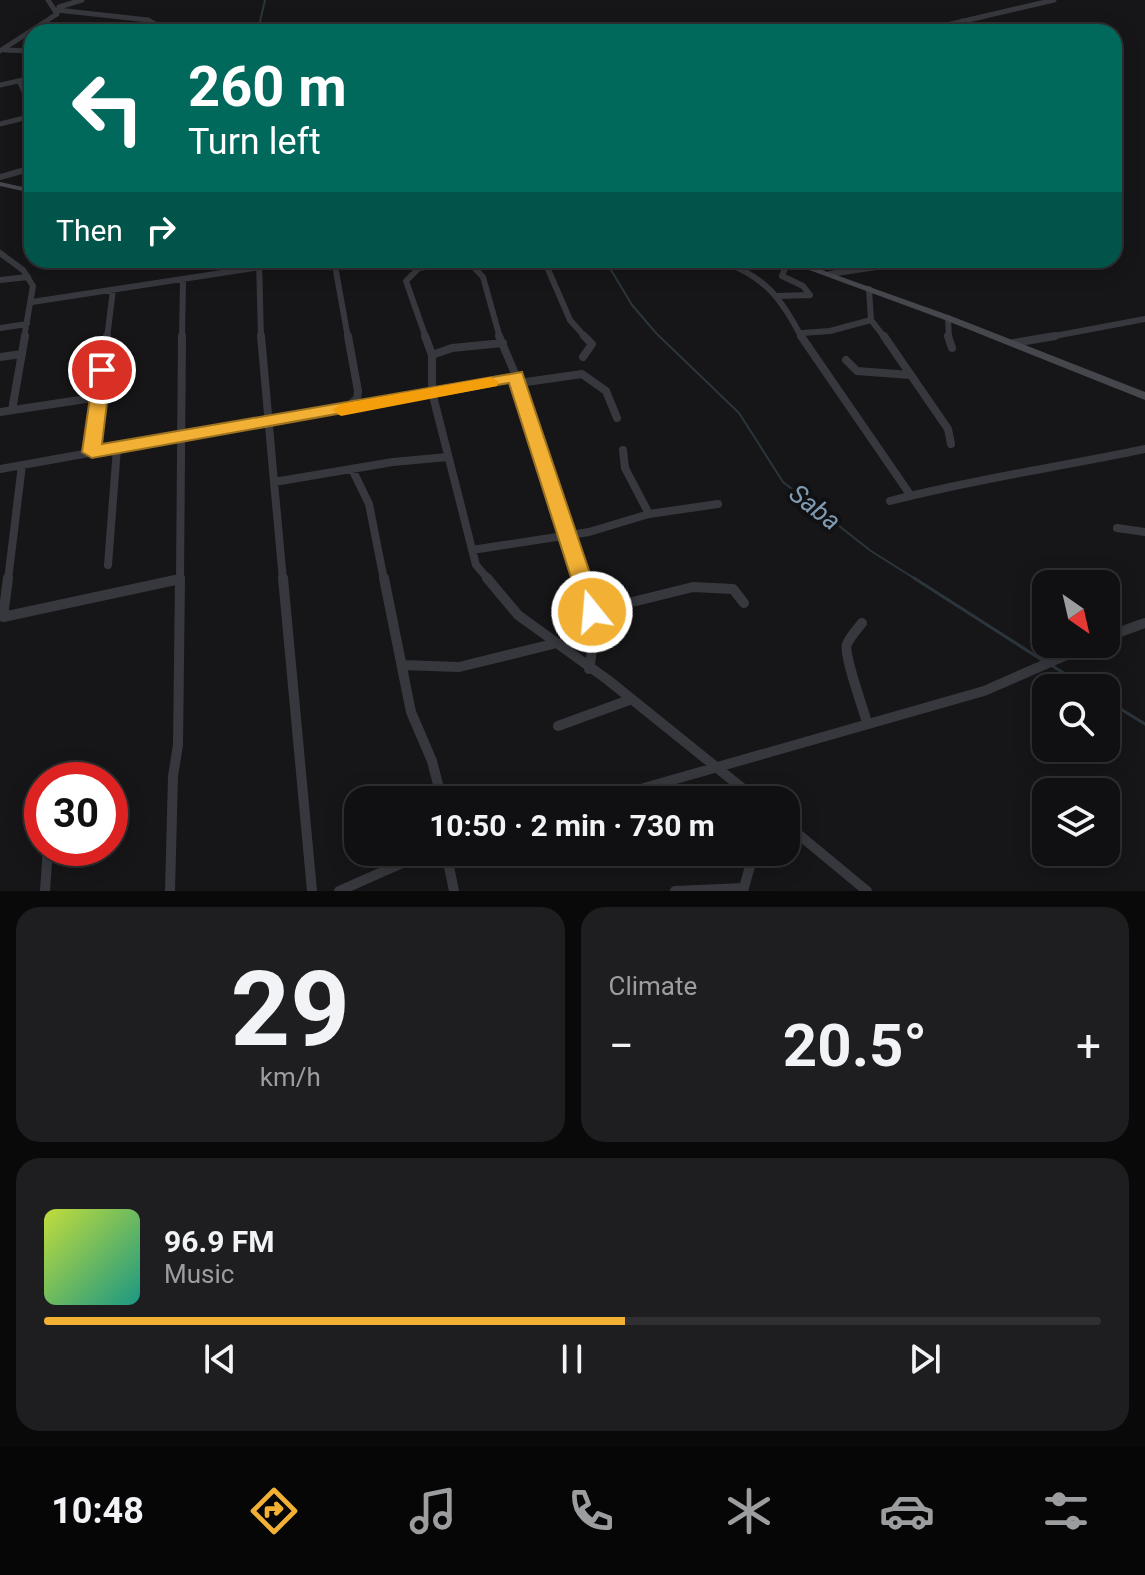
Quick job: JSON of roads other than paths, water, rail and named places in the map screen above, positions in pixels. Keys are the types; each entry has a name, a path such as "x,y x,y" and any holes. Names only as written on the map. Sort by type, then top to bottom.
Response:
{"street":[{"path":"48,0 56,9 148,20 155,24"},
{"path":"56,9 82,0"},
{"path":"948,24 1054,0"},
{"path":"43,24 54,17 56,9"},
{"path":"959,24 963,20"},
{"path":"1,50 24,36"},
{"path":"1,50 24,51"},
{"path":"0,85 24,80"},
{"path":"19,81 24,91"},
{"path":"0,124 24,118"},
{"path":"0,177 24,170"},
{"path":"0,184 24,189"},
{"path":"0,253 28,277 33,286 12,410"},
{"path":"32,302 239,268"},
{"path":"259,268 257,290 267,422 312,891"},
{"path":"335,268 358,391 357,398 345,409"},
{"path":"419,268 406,281 432,355 432,392 476,565 503,598 553,644 632,699 740,786"},
{"path":"475,268 483,277 492,320 517,379 565,520 566,533 592,612 595,642 589,669"},
{"path":"547,268 570,320 592,344 589,353 583,357"},
{"path":"741,268 752,272 778,296 802,333 803,340 911,496"},
{"path":"778,296 810,294 782,276 784,268"},
{"path":"812,268 1014,343 1145,396"},
{"path":"830,274 870,268"},
{"path":"0,280 28,277"},
{"path":"170,891 173,776 178,745 183,279"},
{"path":"869,289 871,320 904,360 910,375 948,429 951,444"},
{"path":"92,452 113,290"},
{"path":"948,318 947,331 952,348"},
{"path":"1014,343 1145,319"},
{"path":"802,333 830,331 871,320"},
{"path":"0,328 27,324"},
{"path":"432,355 452,348 503,343"},
{"path":"0,357 22,354"},
{"path":"846,360 854,370 910,375"},
{"path":"0,469 517,379 582,374 606,391 617,418"},
{"path":"0,412 99,397"},
{"path":"108,565 117,448"},
{"path":"890,501 1145,449"},
{"path":"623,450 625,468 649,514"},
{"path":"274,482 448,457"},
{"path":"22,465 3,617 180,579"},
{"path":"352,469 369,504 411,712 432,761 438,786"},
{"path":"472,550 566,533 589,532 649,514 718,504"},
{"path":"1117,528 1145,532"},
{"path":"592,612 693,587 733,589 744,603"},
{"path":"862,623 847,644 845,656 860,691 867,723"},
{"path":"1120,632 1145,623"},
{"path":"402,665 426,671 449,669 553,644"},
{"path":"652,786 984,691 1060,658"},
{"path":"558,726 632,699"},
{"path":"800,836 867,891"},
{"path":"45,891 47,866"},
{"path":"339,891 396,866"},
{"path":"448,866 454,891"},
{"path":"675,891 744,890 750,866"}],"waterway":[{"name":"Saba","path":"259,24 265,0"},
{"name":"Saba","path":"610,268 632,305 656,333 739,413 783,482 871,551 917,580"},
{"name":"Saba","path":"914,578 1042,660"},
{"name":"Saba","path":"1051,665 1065,674"},
{"name":"Saba","path":"1120,709 1145,724"}]}
